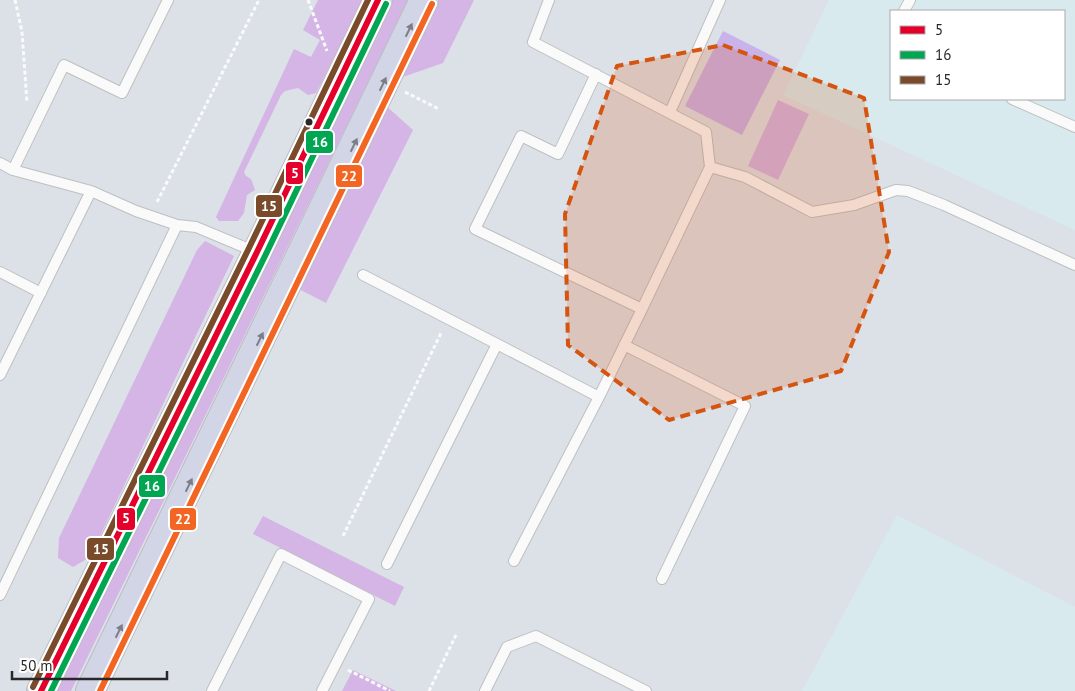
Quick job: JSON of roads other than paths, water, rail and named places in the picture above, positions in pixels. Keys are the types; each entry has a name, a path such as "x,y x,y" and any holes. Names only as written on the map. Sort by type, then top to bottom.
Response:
{"main road":[{"path":"41,691 257,252 378,0"},
{"path":"90,691 424,0"}],"lane":[{"path":"13,170 64,65 122,93 168,0"},
{"path":"514,561 599,397 710,167 706,132 533,42 549,0"},
{"path":"670,112 720,0"},
{"path":"596,74 558,154 521,136 475,229 642,309"},
{"path":"1014,100 1075,127"},
{"path":"0,163 13,170 91,191 150,216 176,224 196,227 257,252"},
{"path":"710,167 746,177 812,212 854,206 896,190 908,191 944,205 1075,265"},
{"path":"0,375 91,191"},
{"path":"0,595 176,224"},
{"path":"0,272 41,292"},
{"path":"362,276 599,397"},
{"path":"387,564 497,344"},
{"path":"624,345 745,406 662,579"},
{"path":"212,691 281,554 369,599 322,691"},
{"path":"485,691 507,647 536,636 646,691"}]}
